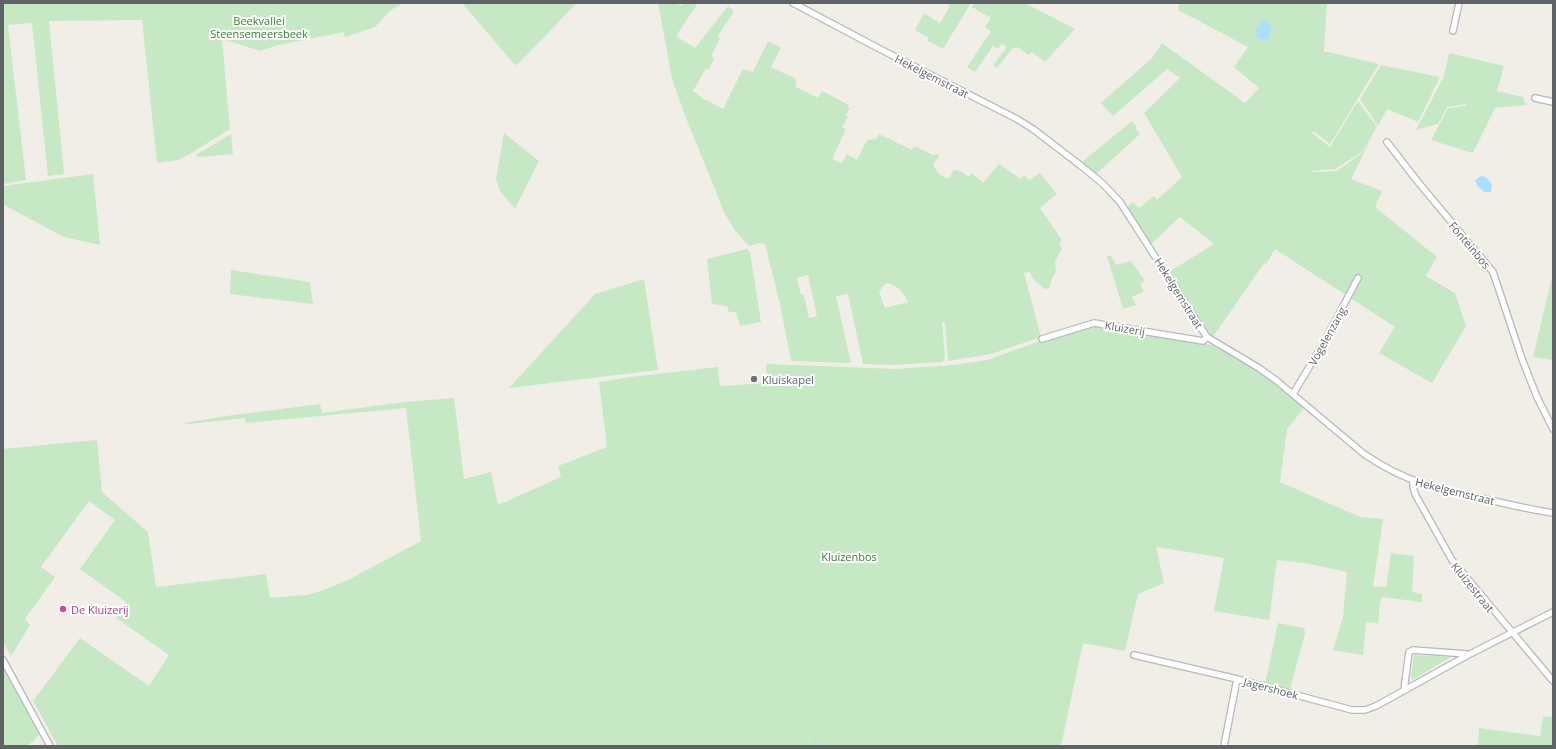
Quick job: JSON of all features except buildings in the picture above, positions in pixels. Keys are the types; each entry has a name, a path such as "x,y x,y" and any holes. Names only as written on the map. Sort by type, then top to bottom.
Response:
{"street":[{"name":"Hekelgemstraat","path":"793,3 875,47 1017,119 1039,134 1102,183 1120,202 1133,220 1207,337 1259,368 1293,394 1364,454 1388,469 1413,481 1440,490 1553,513"},
{"path":"1453,31 1459,3"},
{"path":"1535,98 1553,102"},
{"name":"Fonteinbos","path":"1387,142 1418,182 1493,272 1537,397 1553,429"},
{"name":"Vogelenzang","path":"1293,394 1323,344 1358,278"},
{"name":"Kluizerij","path":"1042,339 1094,323 1203,341 1207,337"},
{"name":"Kluizestraat","path":"1413,481 1415,494 1452,560 1511,632 1553,680"},
{"name":"Jagershoek","path":"1134,655 1237,679 1352,710 1365,710 1376,706 1468,654 1553,612"},
{"path":"1404,690 1409,652 1413,650 1468,654"},
{"path":"3,660 50,746"},
{"path":"1224,746 1237,679"}],"green space":[{"name":"Beekvallei Steensemeersbeek","path":"3,3 404,3 391,10 375,27 345,37 344,32 278,45 260,51 222,39 230,129 178,160 157,163 142,20 49,21 64,174 48,176 32,23 8,25 26,180 3,184"},
{"path":"462,3 573,3 575,5 518,64 515,65"},
{"path":"658,3 676,3 681,6 683,3 698,3 676,36 695,48 728,6 734,11 718,36 720,38 711,56 714,58 709,70 706,68 693,91 705,100 723,109 743,69 753,72 768,41 781,48 771,67 796,79 796,87 818,98 822,91 849,105 847,107 850,108 846,115 848,116 842,127 846,129 832,159 842,163 847,154 857,160 867,140 876,139 879,134 912,150 914,146 933,155 938,154 939,156 933,165 939,174 948,179 954,170 960,171 969,177 972,173 983,183 999,164 1021,179 1024,175 1029,180 1040,173 1057,194 1040,208 1062,240 1059,243 1062,248 1055,262 1056,272 1049,288 1045,289 1035,281 1029,272 1024,273 1041,337 991,354 948,361 945,322 942,322 945,356 942,362 892,365 863,364 848,294 836,296 851,363 791,361 780,304 765,244 759,243 749,246 736,232 725,214 686,118 672,79","holes":["808,275 817,316 809,318 804,295 801,295 797,278","888,283 900,290 908,302 885,308 879,292 884,285"]},
{"path":"946,3 971,3 943,49 927,41 929,38 915,30 924,13 940,23 950,6"},
{"path":"975,3 1025,3 1075,29 1045,62 1032,52 1029,55 1017,47 1012,49 997,68 993,65 1007,47 1002,44 998,49 993,46 975,72 967,67 991,31 985,27 991,18 972,7"},
{"path":"1179,3 1327,3 1324,51 1379,64 1330,144 1315,132 1311,132 1330,147 1358,101 1377,127 1362,152 1335,169 1312,171 1337,171 1362,153 1371,139 1351,179 1382,191 1375,207 1437,257 1426,276 1455,293 1466,326 1432,383 1379,353 1395,327 1275,249 1266,264 1264,263 1213,337 1200,323 1169,272 1214,244 1180,217 1151,244 1127,207 1133,202 1139,208 1154,196 1157,200 1182,177 1144,113 1180,78 1167,69 1113,116 1101,103 1152,58 1162,43 1245,103 1259,88 1234,67 1248,47 1178,10"},
{"path":"1449,53 1504,66 1497,91 1523,97 1526,105 1495,108 1473,153 1431,140 1448,108 1466,106 1466,104 1447,107 1438,124 1416,130 1444,76"},
{"path":"1381,65 1440,77 1418,122 1387,109 1378,126 1360,99"},
{"path":"1132,121 1140,134 1096,174 1082,162"},
{"path":"504,133 539,161 515,209 500,191 496,179"},
{"path":"231,134 233,154 198,157 196,155"},
{"path":"93,174 100,245 64,237 4,205 3,222 3,186"},
{"path":"747,249 750,252 761,322 740,326 736,312 729,312 727,306 712,304 707,259"},
{"path":"1107,256 1111,256 1116,265 1131,261 1145,281 1140,284 1144,291 1132,297 1136,305 1123,309"},
{"path":"231,270 310,282 313,304 230,294"},
{"path":"1553,273 1553,360 1533,357"},
{"path":"644,279 658,370 509,388 595,294"},
{"name":"Kluizenbos","path":"1092,325 1212,345 1265,376 1304,408 1287,429 1280,482 1360,517 1383,519 1373,586 1386,587 1391,553 1414,556 1412,592 1422,594 1422,602 1381,597 1378,623 1366,622 1363,655 1333,650 1343,617 1347,572 1305,563 1277,560 1269,620 1214,611 1224,558 1156,547 1164,583 1138,594 1125,651 1083,643 1061,746 58,746 33,701 80,638 149,686 169,655 116,618 126,602 80,569 115,520 89,501 41,567 55,577 25,619 30,625 11,656 3,642 3,449 96,440 102,492 148,532 156,587 266,574 270,598 307,595 350,579 421,541 406,408 246,423 245,418 180,425 226,416 320,404 322,413 405,402 454,398 464,479 491,472 498,505 561,477 558,466 607,447 599,382 718,367 720,386 767,383 766,364 895,369 953,365 987,360 1037,342"},
{"path":"1278,623 1304,628 1305,633 1290,690 1265,684"},
{"path":"1414,655 1451,657 1412,680 1411,676"},
{"path":"3,664 40,734 28,746 3,746"},
{"path":"1553,716 1553,746 1478,746 1479,728 1540,736 1543,717"}],"water":[{"path":"1262,19 1269,23 1271,30 1268,38 1272,39 1268,42 1267,40 1257,38 1256,30 1262,23 1260,20"},
{"path":"1481,176 1490,181 1492,185 1491,192 1485,192 1478,187 1475,180"}],"waterway":[{"path":"815,746 816,741"}],"place":[{"name":"Kluiskapel","path":"754,379"},
{"name":"De Kluizerij","path":"63,609"}]}
